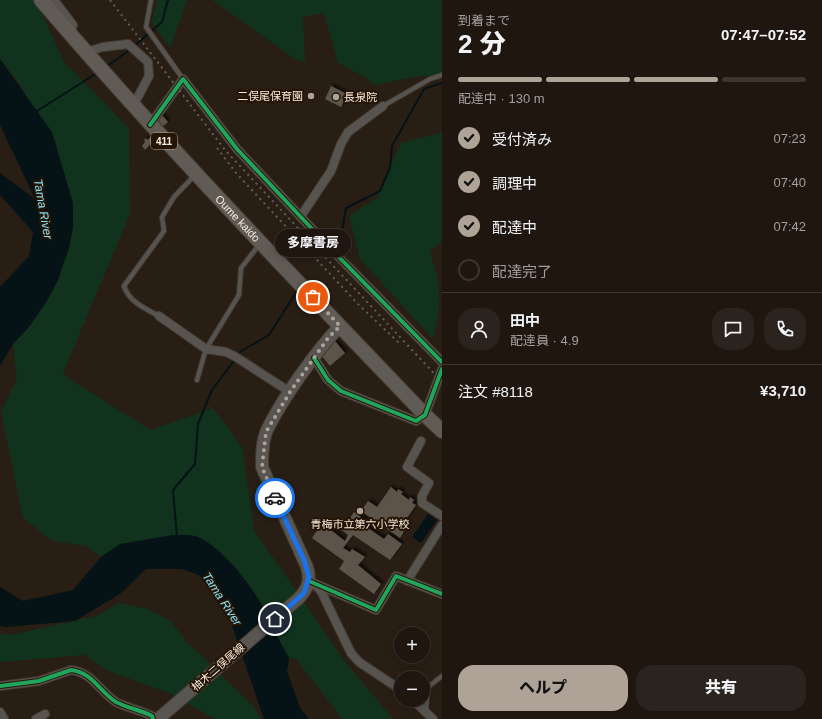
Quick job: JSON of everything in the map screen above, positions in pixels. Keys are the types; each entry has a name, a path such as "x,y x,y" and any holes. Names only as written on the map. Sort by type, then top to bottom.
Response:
{"highway":[{"name":"Oume kaido","path":"41,0 150,125 340,326 442,431"}],"main road":[{"path":"309,581 304,560 262,467 266,432 290,392 328,338 340,326"},
{"name":"柚木二俣尾線","path":"158,719 298,599 306,589 309,581"}],"street":[{"path":"54,0 73,25 70,33"},
{"path":"88,54 103,47 128,44 148,62 149,76 130,102"},
{"path":"150,125 183,79 237,149 330,248 442,362"},
{"path":"301,216 331,171 341,144 348,132 383,106"},
{"path":"159,316 206,349 226,352 236,357 290,392"},
{"path":"314,358 328,380 342,391 416,421 425,415 442,369"},
{"path":"421,441 407,467 429,483 422,496 422,503 442,516"},
{"path":"407,581 442,525"},
{"path":"309,581 376,610 396,576 442,594"},
{"path":"309,581 321,591 351,653 360,662 394,685"},
{"path":"0,686 39,682 71,670 76,671 85,673 117,702 152,716 153,719"},
{"path":"422,707 433,719"},
{"path":"0,712 4,719"},
{"path":"36,719 45,714"}],"lane":[{"path":"151,0 146,27 183,79"},
{"path":"383,106 430,79 442,75"},
{"path":"159,316 137,304 126,292 124,286 164,231 162,217 174,197 196,174"},
{"path":"197,380 206,349 240,295 241,268 261,243"},
{"path":"426,710 428,687 442,676"}],"green space":[{"path":"0,0 36,0 64,62 129,128 130,214 63,373 74,382 151,430 213,408 242,447 254,530 343,659 393,719 342,719 296,659 289,658 276,637 262,604 231,563 120,544 101,557 86,546 52,541 23,518 1,412 17,378 13,344 29,327 47,301 58,280 69,248 73,227 73,203 21,86 0,59"},
{"path":"157,0 187,0 170,48 152,22"},
{"path":"212,0 442,0 442,77 439,75 418,76 374,85 365,77 338,63 324,13 303,17 305,62 295,59"},
{"path":"442,130 442,241 430,252 439,286 438,315 433,339 360,259 349,216 377,198 401,143 440,133"},
{"path":"119,603 148,609 171,621 185,640 253,706 261,719 215,719 169,693 108,671 85,655 0,662 0,633 10,635 96,616"}],"water":[{"path":"0,59 52,132 73,203 73,227 69,248 58,280 47,301 29,327 13,344 0,366 0,287 29,256 33,232 0,195 0,173 35,199 0,125"},
{"path":"428,514 437,520 421,543 412,537"},
{"path":"173,535 192,535 204,540 223,555 242,576 257,597 289,658 287,671 300,708 309,719 264,719 217,582 182,569 146,569 120,594 75,621 6,627 0,626 0,587 23,601 73,590 101,557 120,544"}],"building":[{"name":"長泉院","path":"331,86 347,94 341,107 325,99"},
{"path":"161,114 168,122 161,128 156,122"},
{"path":"151,137 154,140 145,150 142,146 145,142 144,140"},
{"path":"301,292 307,298 299,306 296,298"},
{"path":"335,341 345,353 330,366 320,354"},
{"path":"391,487 397,492 398,489 403,492 401,494 409,500 410,497 414,500 412,503 416,505 402,525 406,528 400,538 361,511 368,501 377,507"},
{"path":"354,512 368,522 365,526 384,539 388,534 402,544 390,560 353,535 343,548 350,552 352,549 365,557 358,565 381,584 374,594 339,569 344,561 312,538 322,523 345,541 348,535 342,530"}],"waterway":[{"path":"134,46 162,22 168,0"},
{"path":"106,67 131,49"},
{"path":"37,111 97,73"},
{"path":"340,243 346,208 380,191 390,168 392,146 424,89 442,83"},
{"path":"240,352 269,335 297,291"},
{"path":"177,537 173,490 195,464 198,424 212,390 233,362"},
{"name":"Tama River","path":"200,564 232,613"}],"railway":[{"path":"110,0 225,150 442,382"},
{"path":"217,148 237,174 358,304 399,343"}],"cycle path":[{"path":"150,125 183,79 237,149 330,248 442,362"},
{"path":"314,358 328,380 341,391 416,421 425,415 442,369"},
{"path":"309,581 376,610 396,576 442,594"},
{"path":"0,686 39,681 71,670 85,674 116,702 148,714 152,716 153,719"}],"way so far":[{"path":"275,498 262,467 262,454 266,432 290,392 328,338 340,326 313,297"}],"place":[{"name":"二俣尾保育園","path":"311,96"},
{"name":"長泉院","path":"336,97"},
{"name":"多摩書房","path":"313,297"},
{"name":"青梅市立第六小学校","path":"360,511"}],"route":[{"path":"275,498 304,560 309,577 308,586 304,593 275,619"}]}
